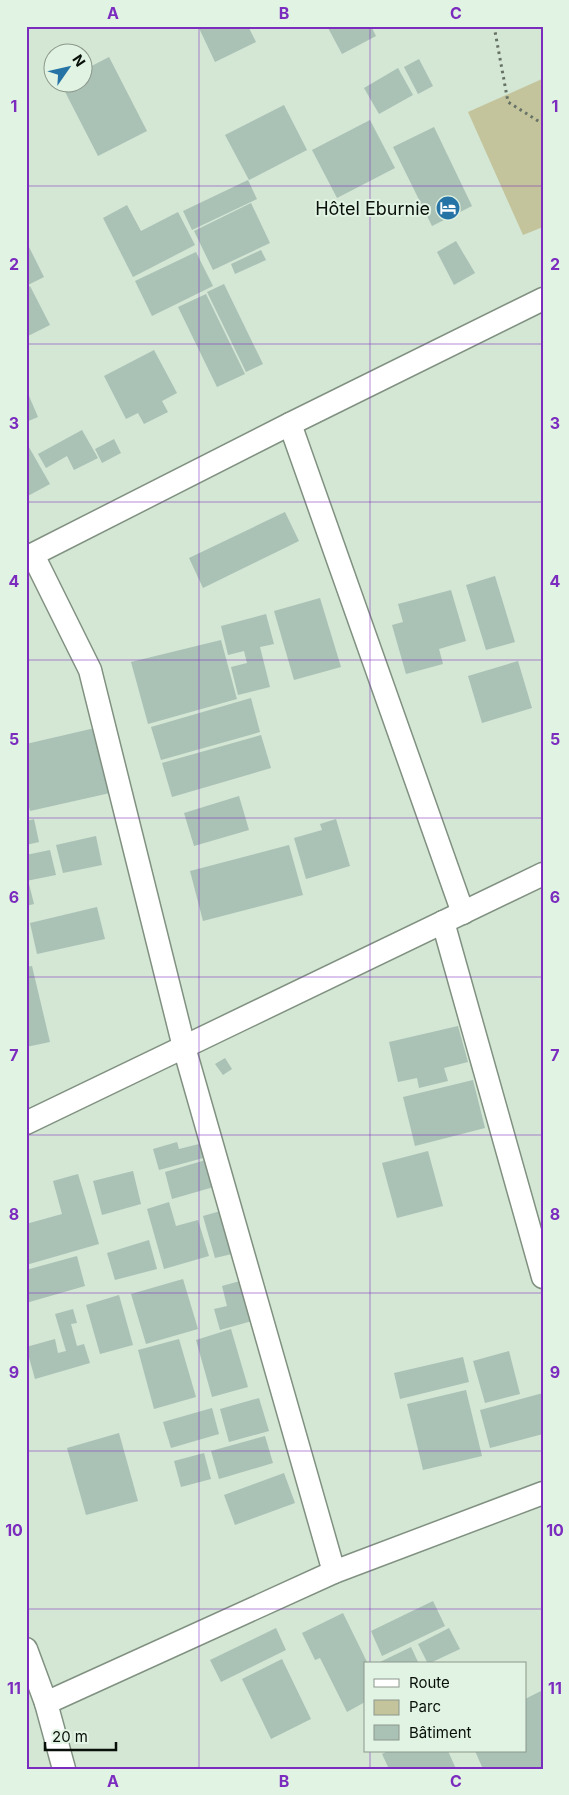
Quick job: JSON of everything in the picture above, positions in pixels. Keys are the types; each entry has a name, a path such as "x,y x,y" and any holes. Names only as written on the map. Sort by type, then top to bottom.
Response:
{"street":[{"path":"334,1572 184,1047 90,670 30,557 290,424 543,299"},
{"path":"290,424 453,917 543,1277"},
{"path":"26,1123 543,874"},
{"path":"46,1703 334,1572 543,1493"},
{"path":"26,1649 46,1703 64,1769"}],"path":[{"path":"494,26 508,102 543,124"}],"green space":[{"path":"542,79 543,227 523,235 468,112"}],"building":[{"path":"198,26 248,26 256,42 215,62"},
{"path":"327,26 371,26 376,36 342,54"},
{"path":"109,57 147,131 98,156 65,92 92,92 92,66"},
{"path":"419,59 433,86 418,94 404,67"},
{"path":"398,68 413,95 379,114 364,88"},
{"path":"284,105 307,150 249,180 225,135"},
{"path":"370,120 395,168 337,198 312,150"},
{"path":"434,127 472,206 432,226 393,147"},
{"path":"248,180 257,199 192,230 183,211"},
{"path":"251,203 270,243 213,270 194,231"},
{"path":"127,205 141,231 178,212 195,245 133,277 103,218"},
{"path":"26,241 44,277 26,286"},
{"path":"456,241 475,273 454,285 437,252"},
{"path":"261,250 266,260 235,274 231,264"},
{"path":"196,252 213,286 152,316 135,281"},
{"path":"224,284 263,364 246,372 207,292"},
{"path":"30,286 50,325 26,337 26,288"},
{"path":"206,294 245,374 217,387 178,307"},
{"path":"154,350 177,393 162,401 168,412 144,424 138,413 126,419 104,376"},
{"path":"26,389 38,417 26,422"},
{"path":"82,430 98,458 74,470 67,456 46,468 38,454"},
{"path":"114,439 121,453 102,463 95,449"},
{"path":"26,442 50,484 26,497"},
{"path":"285,512 299,541 203,588 189,558"},
{"path":"495,576 515,642 486,650 466,585"},
{"path":"451,590 466,641 439,649 443,664 406,674 392,625 403,622 398,604"},
{"path":"320,598 341,667 294,680 274,611"},
{"path":"266,614 274,644 260,647 270,687 238,695 231,667 247,663 244,651 228,655 221,626"},
{"path":"221,640 237,699 148,724 131,662"},
{"path":"518,661 532,708 482,723 468,676"},
{"path":"251,698 260,732 161,760 151,727"},
{"path":"95,728 110,793 30,811 26,797 26,744"},
{"path":"261,735 271,768 172,797 162,763"},
{"path":"239,796 249,830 194,846 184,813"},
{"path":"34,819 39,842 26,845 26,821"},
{"path":"336,819 350,866 306,879 294,838 322,830 320,824"},
{"path":"96,836 102,865 63,873 56,845"},
{"path":"289,845 303,895 203,921 190,871"},
{"path":"50,850 56,875 26,881 26,855"},
{"path":"26,884 29,884 34,904 26,906"},
{"path":"97,907 105,939 37,954 30,923"},
{"path":"32,966 50,1042 26,1047 26,967"},
{"path":"458,1026 468,1062 444,1068 448,1081 419,1088 417,1078 398,1082 389,1042"},
{"path":"225,1058 232,1069 223,1075 215,1064"},
{"path":"473,1080 485,1128 415,1146 403,1097"},
{"path":"177,1142 179,1149 203,1143 207,1157 159,1170 153,1149"},
{"path":"428,1151 443,1206 397,1218 382,1163"},
{"path":"209,1159 217,1186 172,1199 165,1172"},
{"path":"133,1171 141,1204 102,1215 93,1181"},
{"path":"78,1174 99,1244 26,1265 26,1224 62,1214 53,1181"},
{"path":"169,1202 176,1226 198,1220 209,1256 164,1269 147,1209"},
{"path":"224,1210 236,1253 215,1258 203,1216"},
{"path":"149,1240 157,1269 115,1280 107,1253"},
{"path":"77,1256 85,1286 26,1303 26,1270"},
{"path":"183,1279 198,1329 146,1344 131,1294"},
{"path":"240,1281 252,1321 220,1330 214,1309 227,1306 222,1286"},
{"path":"119,1295 133,1345 100,1354 86,1305"},
{"path":"73,1309 77,1323 71,1324 77,1346 84,1344 90,1363 35,1379 26,1347 55,1339 58,1353 66,1351 55,1314"},
{"path":"231,1329 248,1387 212,1397 196,1340"},
{"path":"179,1339 196,1397 154,1409 138,1350"},
{"path":"509,1351 520,1394 485,1403 473,1361"},
{"path":"463,1357 469,1382 400,1399 394,1373"},
{"path":"466,1390 482,1456 423,1470 407,1404"},
{"path":"543,1393 543,1434 490,1448 480,1410"},
{"path":"259,1398 269,1431 229,1442 220,1409"},
{"path":"212,1408 219,1434 171,1448 163,1422"},
{"path":"119,1433 138,1501 86,1515 67,1448"},
{"path":"265,1436 273,1463 219,1479 211,1451"},
{"path":"204,1453 211,1479 181,1487 174,1461"},
{"path":"284,1473 295,1503 235,1525 224,1495"},
{"path":"433,1601 445,1626 382,1656 371,1631"},
{"path":"343,1613 367,1662 364,1662 364,1703 347,1712 320,1658 315,1660 302,1633"},
{"path":"276,1628 286,1650 221,1682 210,1660"},
{"path":"449,1628 460,1649 432,1662 427,1662 418,1644"},
{"path":"411,1647 418,1662 380,1662"},
{"path":"282,1659 311,1719 271,1739 242,1679"},
{"path":"543,1690 543,1769 483,1769 475,1752 526,1752 526,1698"},
{"path":"386,1752 448,1752 456,1769 389,1769 382,1754"}],"place":[{"name":"Hôtel Eburnie","path":"448,208"}]}
